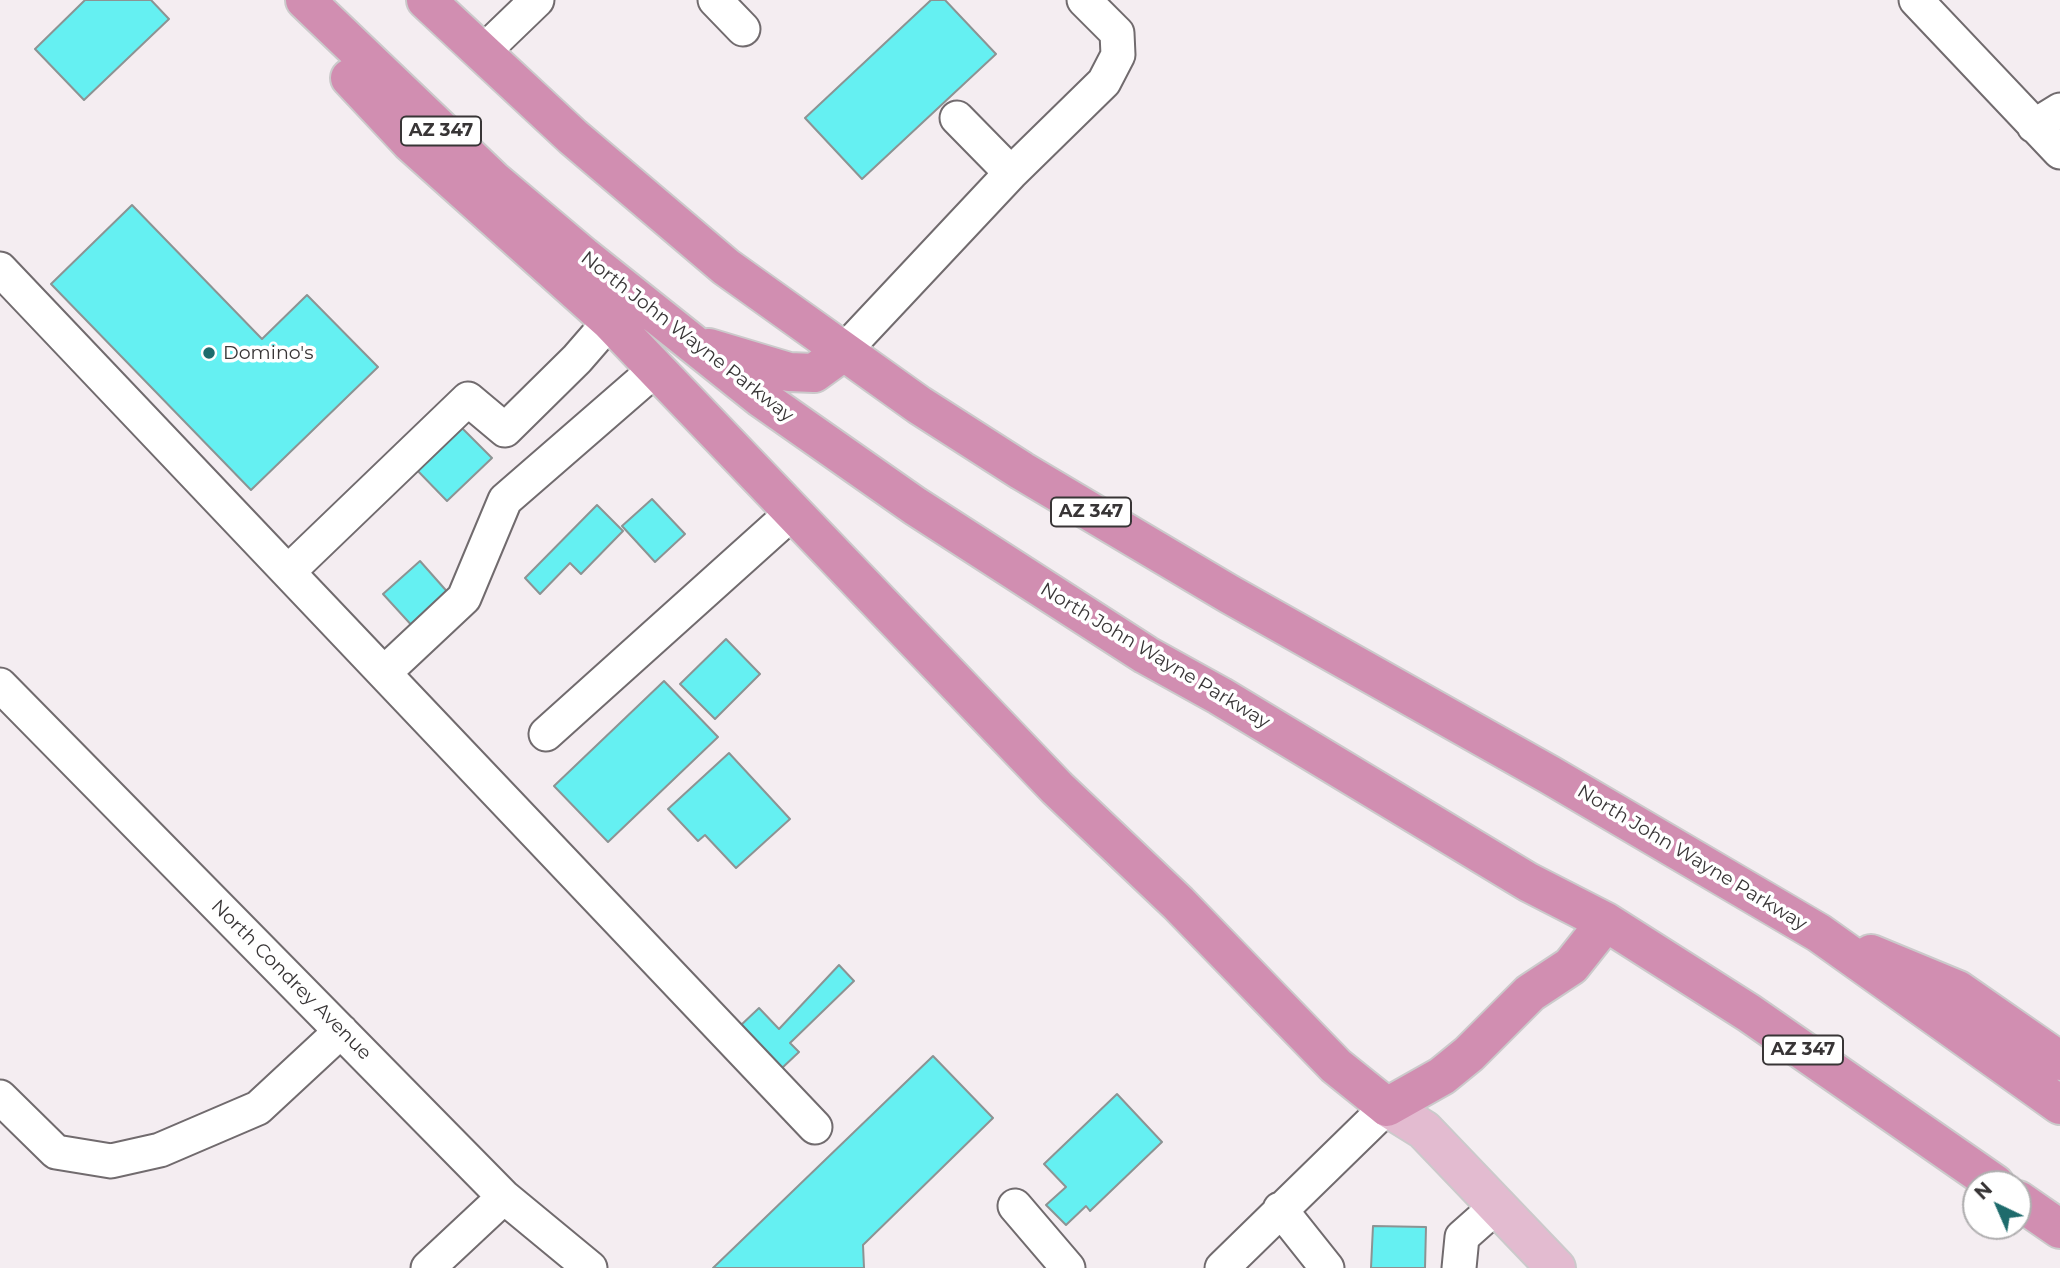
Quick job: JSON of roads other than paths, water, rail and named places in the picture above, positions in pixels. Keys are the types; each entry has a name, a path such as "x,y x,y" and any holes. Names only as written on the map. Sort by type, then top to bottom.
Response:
{"highway":[{"path":"294,0 317,40 410,142 610,321 1057,788 1178,903 1336,1066 1387,1107 1442,1076 1469,1054 1530,993 1571,966 1606,922"},
{"name":"North John Wayne Parkway","path":"305,0 493,180 687,342 915,506 1146,655 1255,716 1528,881 1606,922 1749,1013 1976,1170"},
{"name":"North John Wayne Parkway","path":"426,0 481,54 726,267 919,405 1052,489 1229,594 1635,824 1819,933 2060,1105"},
{"path":"687,342 802,373 814,373 843,352"},
{"path":"1819,933 1958,990 2060,1061"},
{"path":"2032,1210 2060,1229"}],"main road":[{"path":"1387,1107 1424,1130 1556,1268"}],"street":[{"path":"481,54 537,0"},
{"path":"715,0 743,29"},
{"path":"843,352 1011,173 1104,82 1118,55 1117,33 1084,0"},
{"path":"1916,0 2047,118 2060,152"},
{"path":"957,118 1011,173"},
{"path":"0,269 815,1127"},
{"path":"288,572 468,399 505,430 577,359 610,321"},
{"path":"384,673 464,598 505,500 657,368"},
{"path":"546,734 793,512"},
{"name":"North Condrey Avenue","path":"0,685 504,1197 590,1268"},
{"path":"0,1097 57,1152 111,1161 160,1150 258,1108 341,1031"},
{"path":"1222,1268 1387,1107"},
{"path":"428,1268 504,1197"},
{"path":"1014,1206 1068,1268"},
{"path":"1459,1268 1462,1237 1497,1206"},
{"path":"1280,1209 1327,1268"}],"place":[{"name":"Domino's","path":"209,353"}]}
